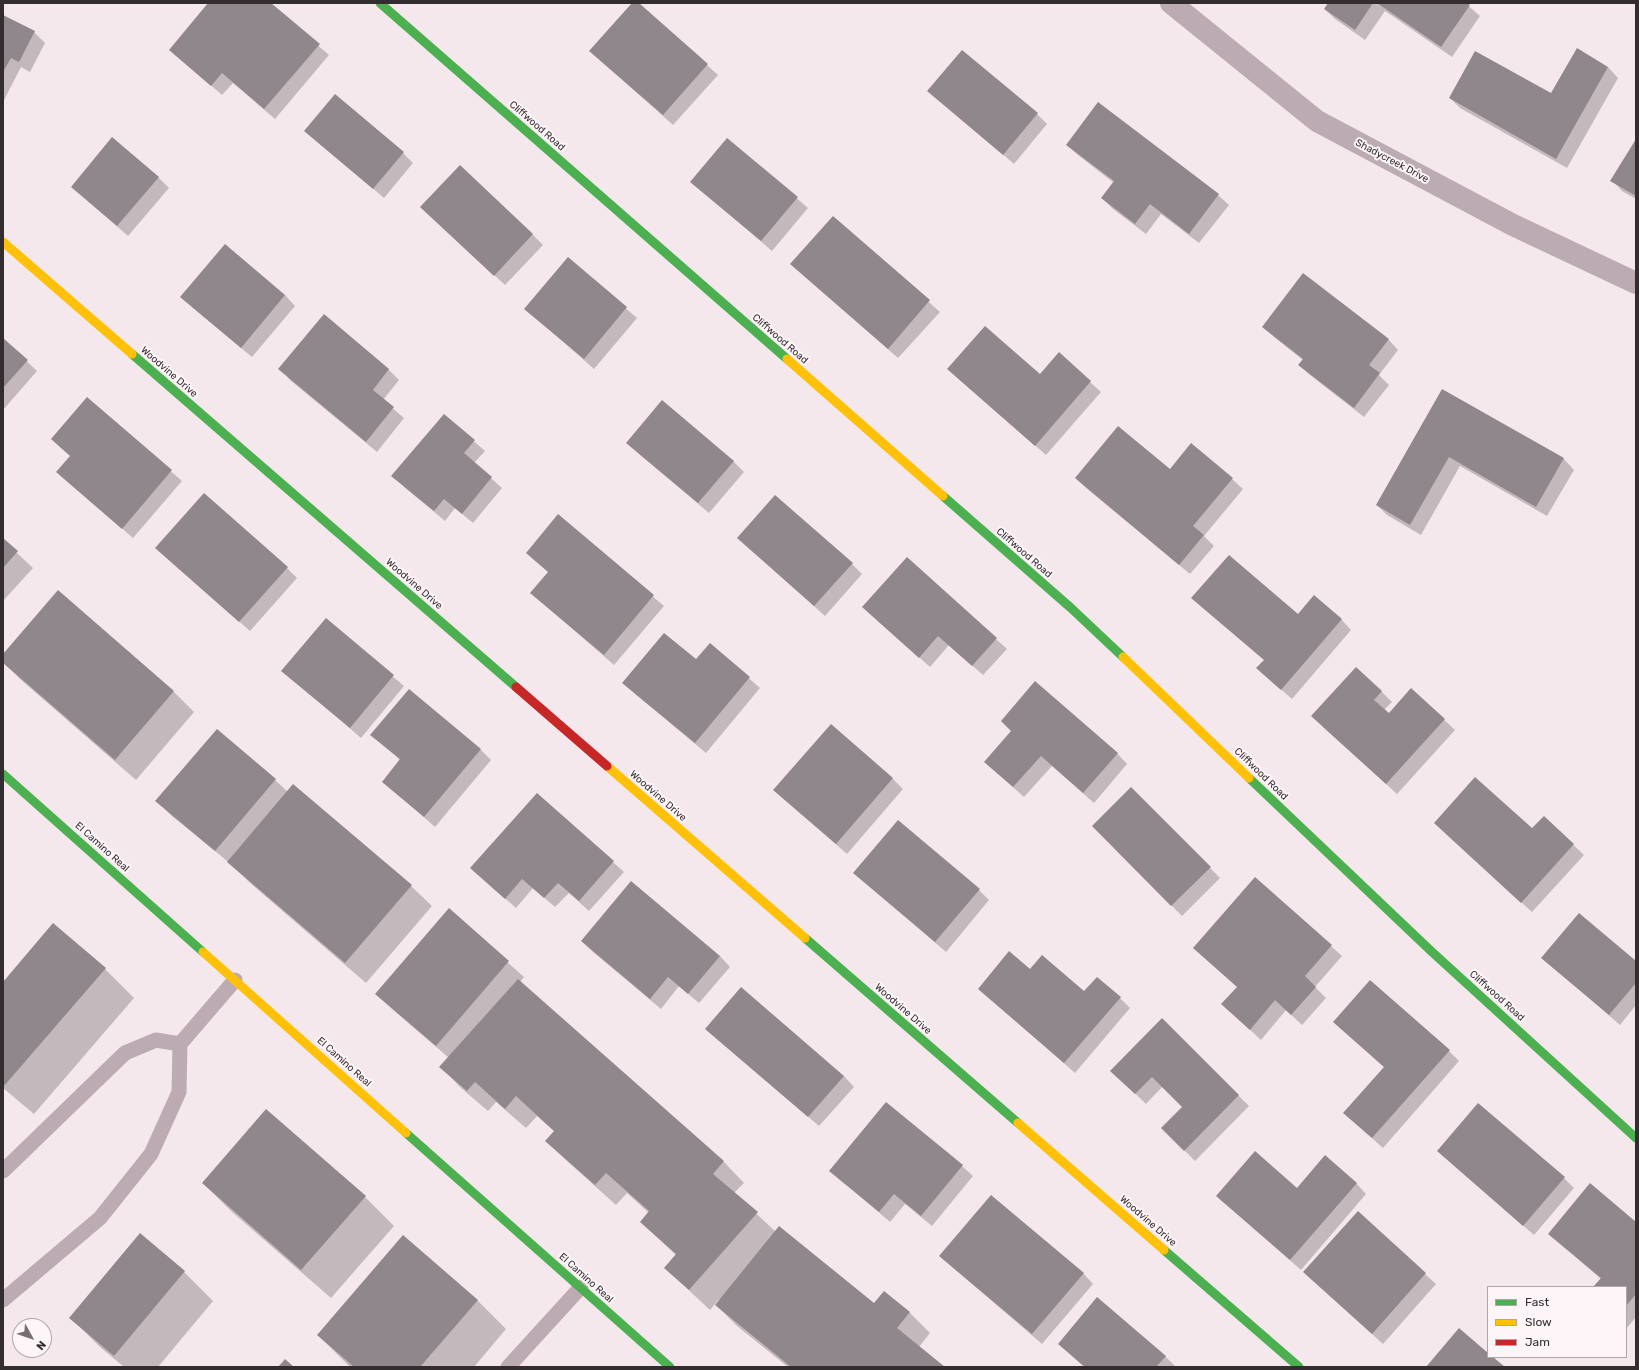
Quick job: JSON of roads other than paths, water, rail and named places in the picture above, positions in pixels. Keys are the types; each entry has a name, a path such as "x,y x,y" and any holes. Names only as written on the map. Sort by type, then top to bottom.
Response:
{"street":[{"name":"Cliffwood Road","path":"380,3 1071,608 1431,951 1636,1138"},
{"name":"Shadycreek Drive","path":"1171,3 1316,121 1513,225 1636,283"},
{"name":"Woodvine Drive","path":"3,242 1299,1367"},
{"name":"El Camino Real","path":"3,774 670,1367"}],"lane":[{"path":"3,1300 100,1218 151,1154 179,1092 180,1044 235,980"},
{"path":"3,1171 125,1053 156,1040 180,1044"},
{"path":"508,1367 581,1287"}]}
